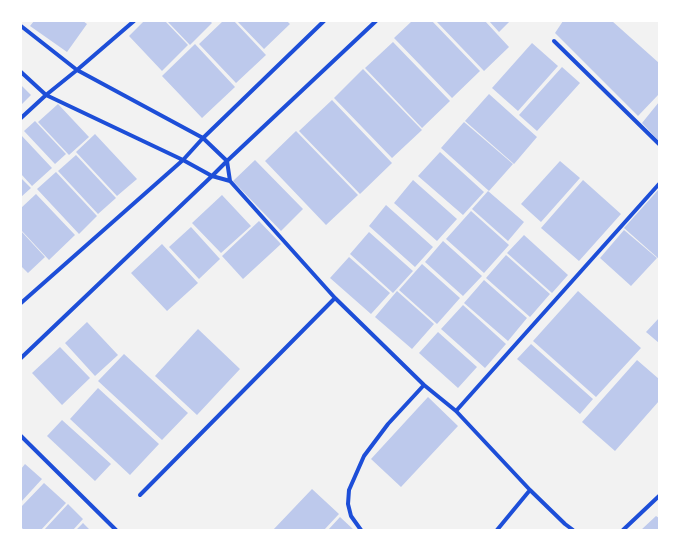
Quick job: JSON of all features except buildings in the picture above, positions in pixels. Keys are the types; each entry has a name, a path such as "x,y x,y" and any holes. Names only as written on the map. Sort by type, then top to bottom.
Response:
{"street":[{"path":"21,118 134,21"},
{"path":"21,303 183,160 203,138 324,21"},
{"path":"21,358 376,21"},
{"path":"21,26 77,70 203,138 227,161 230,181"},
{"path":"554,41 659,144"},
{"path":"21,72 46,95 183,160 212,176 230,181 335,298 424,385 456,411 530,490 573,530"},
{"path":"456,411 659,184"},
{"path":"140,495 335,298"},
{"path":"361,530 351,516 348,504 349,490 364,456 388,424 424,385"},
{"path":"21,436 116,530"},
{"path":"497,530 530,490"},
{"path":"623,530 659,496"}]}
